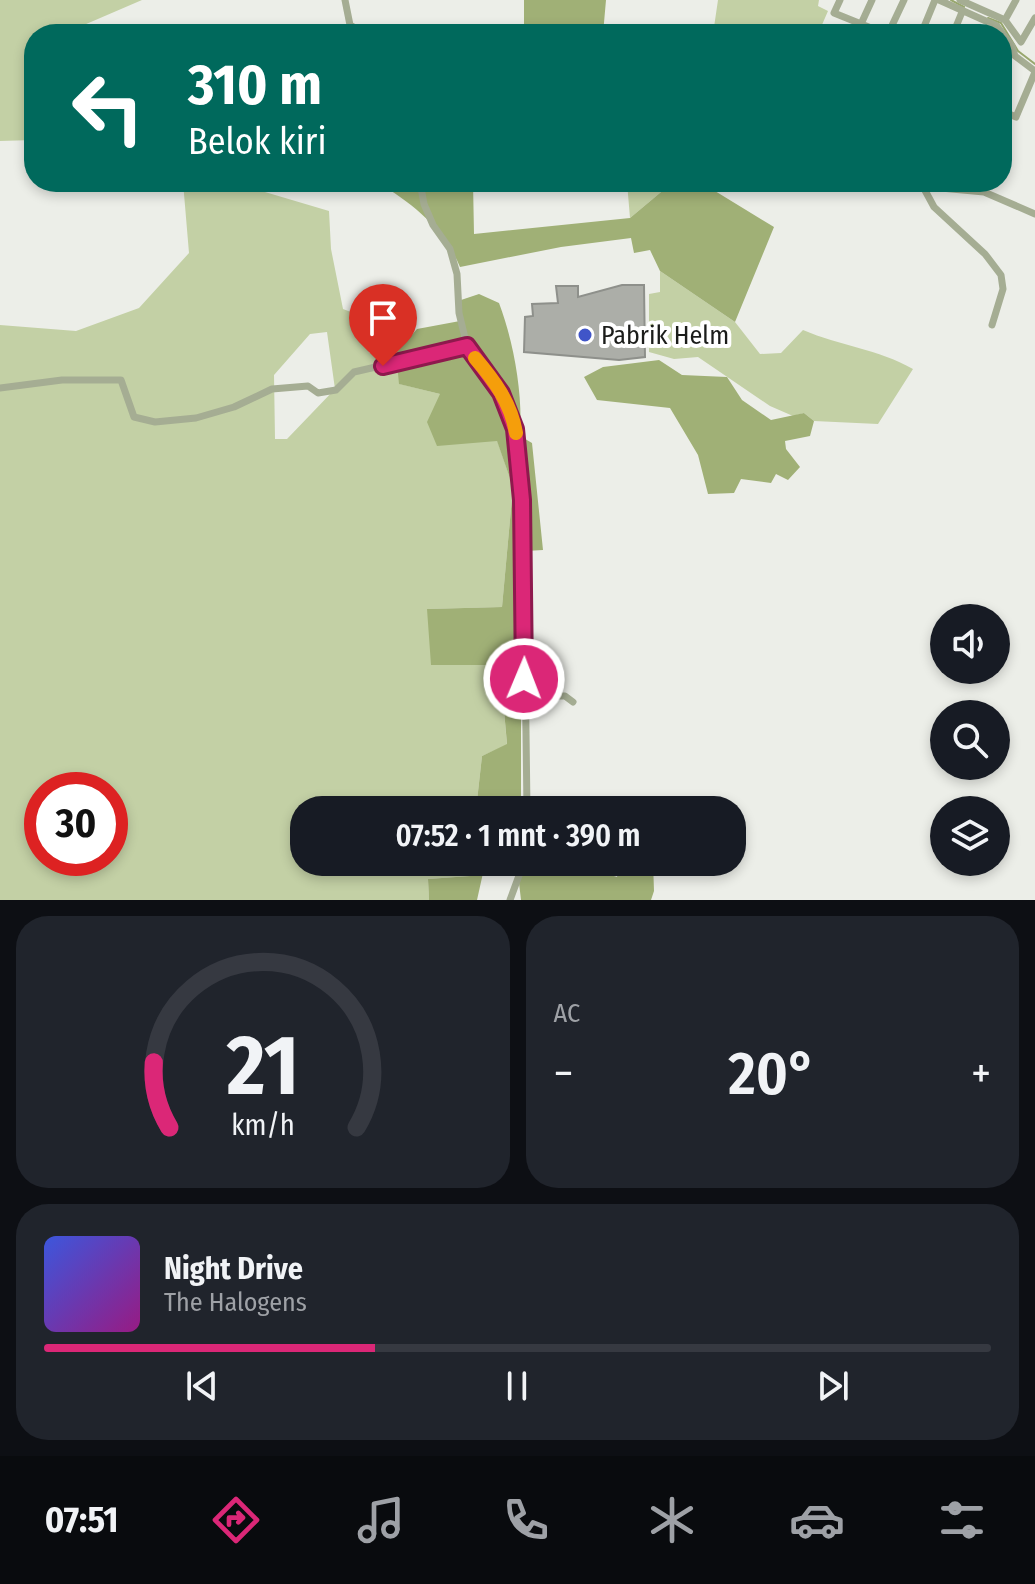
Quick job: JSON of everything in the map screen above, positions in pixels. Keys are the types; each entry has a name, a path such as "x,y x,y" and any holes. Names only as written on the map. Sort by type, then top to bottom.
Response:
{"street":[{"path":"345,0 350,24"},
{"path":"840,0 834,13 861,24 872,0"},
{"path":"892,24 904,0"},
{"path":"926,24 937,0 991,23"},
{"path":"960,0 1008,24"},
{"path":"978,10 983,0"},
{"path":"1005,20 1016,0"},
{"path":"957,24 962,12"},
{"path":"1012,30 1021,42 1035,18"},
{"path":"1012,46 1015,56 1035,72 1016,117 1012,115"},
{"path":"422,192 433,225 450,249 457,274 459,313 467,346 497,386 509,407 515,429 524,562 527,796"},
{"path":"926,192 934,207 985,254 1001,275 1003,289 992,325"},
{"path":"980,192 1035,214"},
{"path":"0,388 62,380 121,380 134,417 155,422 208,415 272,389 308,386 318,393 336,390 354,372 467,346"},
{"path":"524,696 565,696 573,702"},
{"path":"510,900 519,876"}],"green space":[{"path":"0,0 142,0 86,24 24,24 24,140 0,141"},
{"path":"524,0 606,0 604,24 524,24"},
{"path":"718,0 819,0 818,6 828,11 822,24 714,24"},
{"path":"184,192 265,192 329,211 331,249 343,309 364,317 369,353 396,353 400,384 440,394 497,440 513,487 502,607 427,609 500,665 507,745 482,756 478,796 290,796 290,876 470,876 428,879 429,900 0,900 0,325 76,331 139,308 189,253","holes":["327,332 335,389 287,439 275,439 274,375 310,334"]},
{"path":"392,192 473,192 474,234 630,218 661,192 717,192 774,227 735,322 660,271 650,250 634,253 631,238 561,247 460,267 436,228"},
{"path":"628,192 661,192 630,218"},
{"path":"660,271 735,322 760,354 781,353 803,330 913,369 878,424 814,421 804,413 793,416 770,406 698,357 674,359 649,352 649,294 660,292"},
{"path":"479,294 499,303 519,386 520,436 532,443 543,550 526,551 521,615 521,796 478,796 482,756 507,744 500,665 431,665 427,609 502,607 513,487 497,441 437,446 427,422 440,394 399,384 396,353 417,329 460,321 458,301"},
{"path":"659,360 682,375 727,377 742,400 771,420 804,413 814,421 810,436 785,441 786,449 800,467 788,480 776,474 771,483 741,479 734,493 708,494 698,455 670,408 597,400 584,377 603,367"},
{"path":"482,876 477,900 429,900 428,879"},
{"path":"518,876 653,876 651,900 521,900"}],"building":[{"name":"Pabrik Helm","path":"622,285 644,285 645,357 619,360 524,352 525,317 533,316 532,304 558,303 556,286 578,286 578,297"}],"waterway":[{"path":"951,0 964,7"},
{"path":"988,18 1002,24"},
{"path":"1012,41 1018,51 1035,64"}],"slow traffic":[{"path":"475,358 493,379 509,407 516,433"}],"place":[{"name":"Pabrik Helm","path":"585,335"}],"route":[{"path":"383,366 467,346 493,379 509,407 515,429 522,500 524,679"}]}
